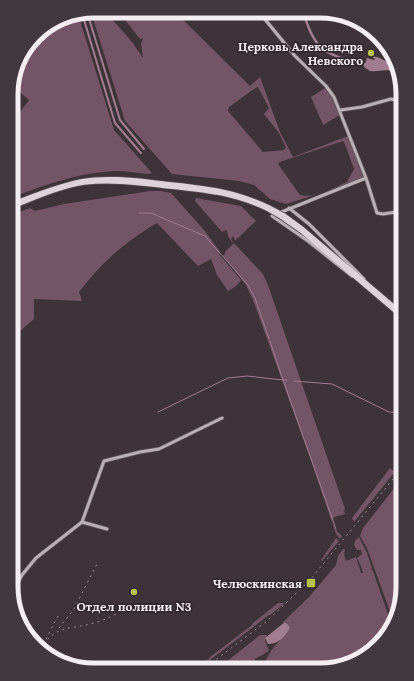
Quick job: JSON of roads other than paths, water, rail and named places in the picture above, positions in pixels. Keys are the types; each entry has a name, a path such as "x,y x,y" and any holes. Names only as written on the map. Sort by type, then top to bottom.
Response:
{"main road":[{"path":"18,204 64,188 84,184 122,182 219,192 268,208 303,229 396,308"},
{"path":"282,216 396,312"}],"street":[{"path":"264,18 295,56 330,91 340,110 366,178 377,213 383,214 396,212"},
{"path":"340,110 362,107 390,100 396,101"},
{"path":"363,284 334,263 308,241 272,216 366,178"},
{"path":"289,208 313,229 371,286"},
{"path":"18,583 34,560 82,522 104,461 159,449 222,418"},
{"path":"82,522 107,529"}],"waterway":[{"path":"89,18 120,120 144,149"},
{"path":"305,18 310,32 319,46 333,55 367,65"},
{"path":"84,19 115,123 141,153"},
{"path":"139,213 151,213 205,236 248,285 255,298 269,339"},
{"path":"270,341 283,380 287,380"},
{"path":"158,412 228,378 247,376 283,380 336,529"},
{"path":"294,381 332,384 389,412 396,412"}],"railway":[{"path":"211,663 267,621 309,581 396,475"},
{"path":"59,628 74,609 98,562"},
{"path":"44,644 52,635 64,629 98,622 129,607"},
{"path":"46,639 59,614"}],"place":[{"name":"Церковь Александра Невского","path":"371,53"},
{"name":"Челюскинская","path":"311,583"},
{"name":"Отдел полиции N3","path":"134,592"}]}
